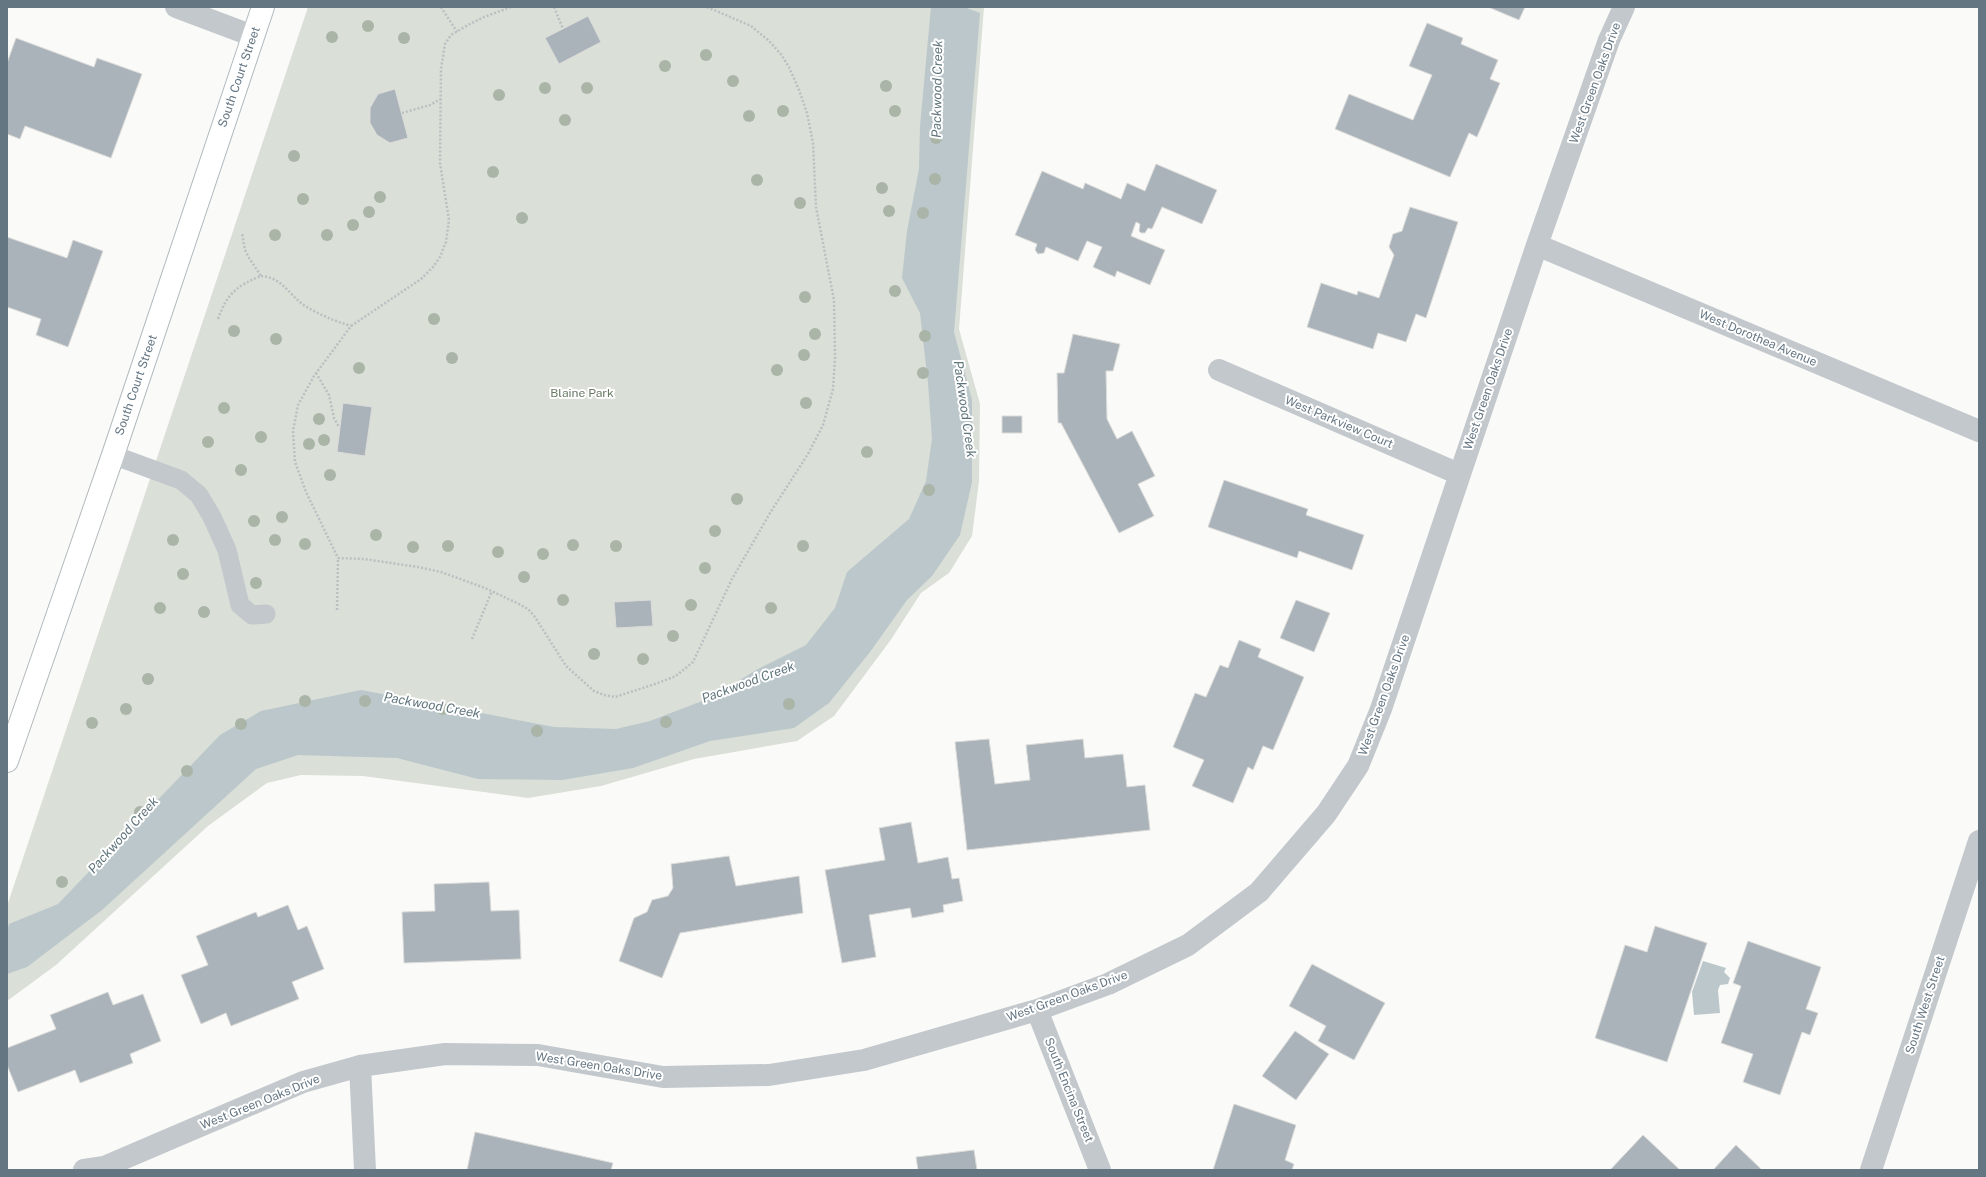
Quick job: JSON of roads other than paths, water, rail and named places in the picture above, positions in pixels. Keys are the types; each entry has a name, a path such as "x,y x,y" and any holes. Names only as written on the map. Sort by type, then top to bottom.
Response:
{"street":[{"path":"176,7 253,36"},
{"name":"South Court Street","path":"7,761 263,7"},
{"name":"West Green Oaks Drive","path":"84,1170 104,1167 303,1082 360,1066 445,1054 530,1055 663,1077 769,1075 864,1060 1037,1010 1108,984 1188,945 1259,892 1326,814 1358,766 1382,709 1536,245 1608,40 1624,7"},
{"name":"West Dorothea Avenue","path":"1536,245 1979,431"},
{"name":"West Parkview Court","path":"1219,370 1460,474"},
{"name":"South West Street","path":"1871,1170 1979,841"},
{"name":"South Encina Street","path":"1037,1010 1100,1170"},
{"path":"360,1066 365,1170"}],"lane":[{"path":"112,455 181,480 200,495 227,550 240,605 252,614 266,614"}],"water":[{"name":"Packwood Creek","path":"931,7 964,7 980,13 954,332 972,400 972,482 960,535 932,576 907,600 870,652 829,703 794,728 710,741 633,768 562,780 478,779 397,758 298,755 256,769 102,910 27,967 7,974 7,931 9,924 58,904 220,735 261,711 361,690 554,727 616,729 650,721 710,698 758,669 806,645 835,608 847,572 909,519 926,481 932,439 928,383 920,313 902,278 907,231 919,169 920,126"},
{"path":"1703,961 1726,968 1724,972 1730,978 1728,984 1720,985 1718,990 1720,1013 1694,1015 1692,992"}],"park label":[{"name":"Blaine Park","path":"582,393"}]}
